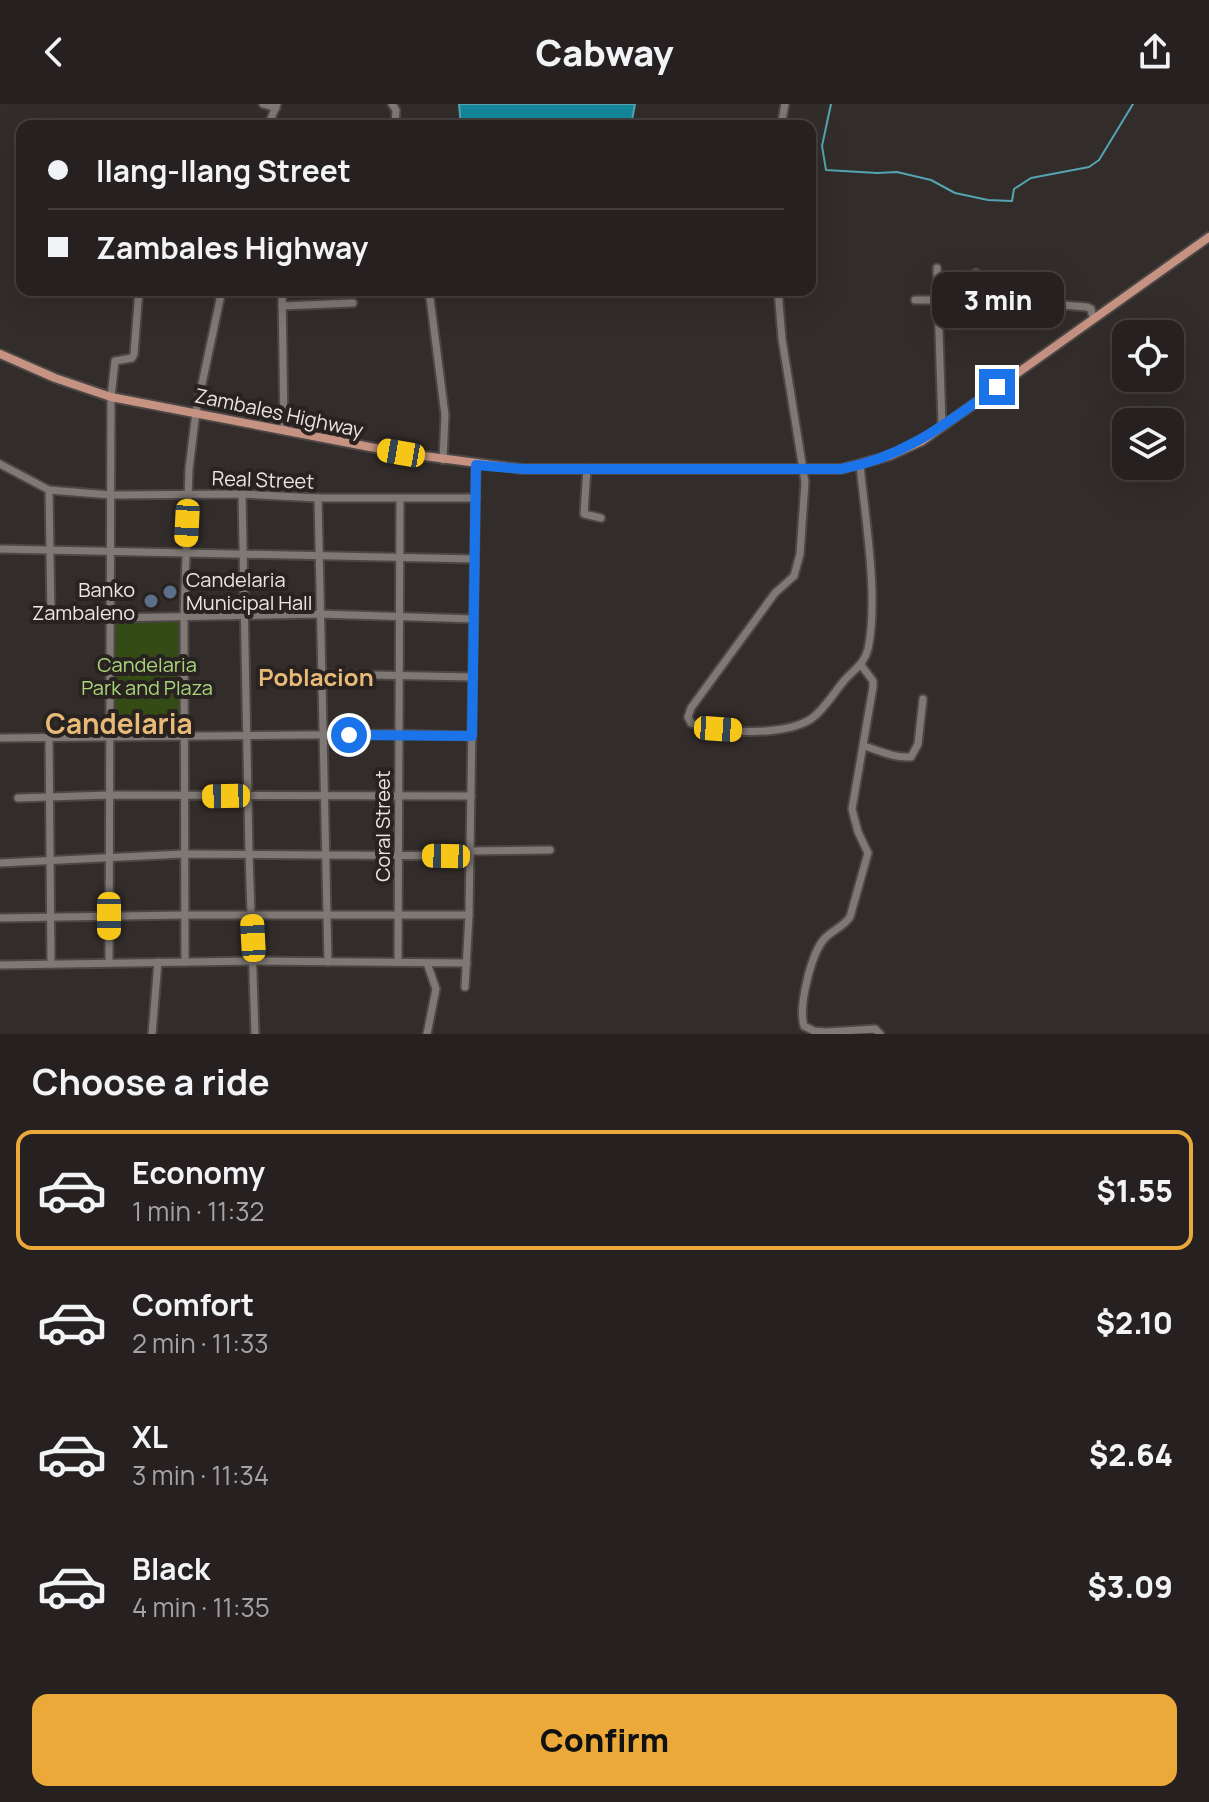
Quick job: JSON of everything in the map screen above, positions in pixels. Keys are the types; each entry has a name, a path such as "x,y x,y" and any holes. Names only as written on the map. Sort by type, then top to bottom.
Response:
{"main road":[{"name":"Zambales Highway","path":"0,354 55,378 111,397 476,465 523,469 803,470 860,465 906,449 942,426 1209,237"}],"street":[{"path":"263,104 276,106"},
{"path":"937,268 942,426"},
{"path":"976,273 976,287 988,299 1087,307 1091,309 1093,318"},
{"path":"109,962 111,397 115,361 132,358 134,354 139,296"},
{"path":"185,962 184,616 188,494 196,412 221,296"},
{"path":"282,296 284,429"},
{"path":"430,296 445,415 443,460"},
{"path":"778,296 782,339 805,482 802,543 794,576 770,599 691,708 687,719 695,725 746,731 798,725 817,714 861,665 869,644 871,607 860,465"},
{"path":"915,300 938,300"},
{"path":"282,306 353,303"},
{"path":"0,464 49,490 51,617 320,614 474,619"},
{"path":"465,987 469,915 476,465"},
{"path":"587,468 584,514 601,518"},
{"name":"Real Street","path":"49,490 111,495 476,498"},
{"path":"242,494 255,1034"},
{"path":"318,498 328,962"},
{"name":"Coral Street","path":"398,962 400,498"},
{"path":"0,549 474,559"},
{"path":"861,665 873,681 873,687 852,809 868,853 850,917 828,935 816,952 804,998 802,1021 807,1029 814,1031 875,1029 880,1034"},
{"path":"322,674 473,677"},
{"path":"864,746 882,751 890,757 911,757 918,744 923,699"},
{"path":"0,738 472,736"},
{"path":"49,737 51,964"},
{"path":"18,798 110,795 471,796"},
{"path":"0,863 183,854 398,855 550,850"},
{"path":"0,918 469,915"},
{"path":"0,965 254,961 467,963"},
{"path":"152,1034 158,962"},
{"path":"427,963 436,989 427,1034"}],"green space":[{"name":"Candelaria Park and Plaza","path":"114,619 180,619 180,733 115,733"}],"water":[{"path":"459,104 635,104 632,120 460,120"}],"waterway":[{"path":"831,104 822,146 826,170 897,172 931,180 955,193 1012,201 1014,189 1031,178 1089,167 1099,160 1133,104"}],"place":[{"name":"Candelaria Municipal Hall","path":"170,592"},
{"name":"Banko Zambaleno","path":"151,601"}],"district":[{"name":"Poblacion","path":"316,678"},
{"name":"Candelaria","path":"119,724"}],"route":[{"path":"349,735 472,736 476,465 523,469 841,469 874,461 922,441 997,387"}]}
